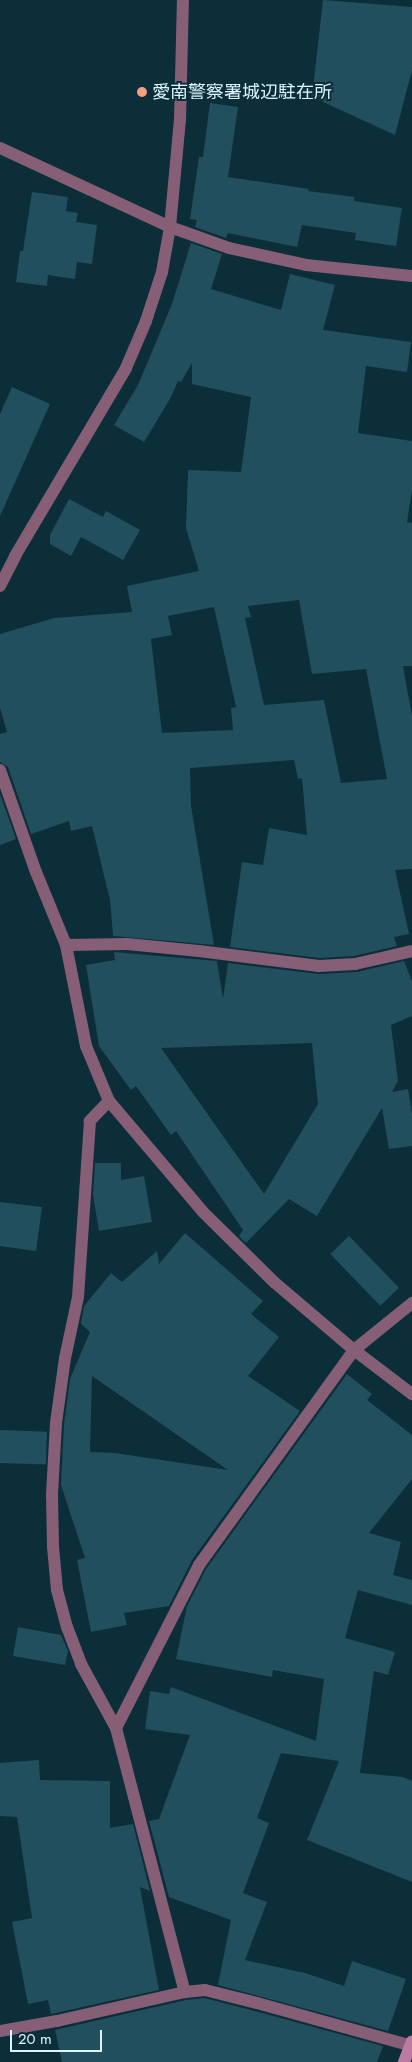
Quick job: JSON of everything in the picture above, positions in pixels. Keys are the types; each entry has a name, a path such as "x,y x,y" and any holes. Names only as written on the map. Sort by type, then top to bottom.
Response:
{"main road":[{"path":"404,2062 411,2044"}],"street":[{"path":"0,586 15,556 126,368 146,321 162,272 170,227 180,120 183,0"},
{"path":"0,148 170,227 229,248 306,265 412,276"},
{"path":"0,770 36,872 66,945 86,1046 108,1101 203,1212 274,1282 354,1350 412,1394"},
{"path":"66,945 145,946 319,966 355,964 412,951"},
{"path":"108,1101 90,1122 78,1297 64,1358 56,1423 52,1529 57,1590 67,1628 81,1664 116,1728 185,1992"},
{"path":"116,1728 199,1565 354,1350 412,1303"},
{"path":"0,2031 57,2021 185,1992 205,1990 411,2044"}],"building":[{"path":"323,0 412,7 412,70 395,135 312,97"},
{"path":"210,103 238,107 228,177 354,197 354,201 402,208 396,246 355,240 356,233 302,225 297,247 228,233 226,238 195,227 197,220 190,219 199,157 203,157"},
{"path":"32,192 68,197 66,211 78,213 76,222 97,225 92,264 77,262 75,279 48,275 47,286 16,282"},
{"path":"191,243 222,254 211,289 281,310 290,274 335,285 323,330 411,342 407,372 366,366 358,433 412,441 412,489 407,522 412,523 412,666 403,666 412,716 412,869 395,870 409,934 394,937 397,946 354,956 319,958 230,947 242,862 263,865 269,828 307,835 302,778 298,779 294,760 190,768 191,806 214,945 113,936 110,900 92,826 71,831 69,821 31,834 8,767 0,762 0,734 7,732 0,708 0,634 54,618 132,612 127,586 199,571 186,528 188,470 241,472 251,397 192,384 192,363 181,382 178,381 171,397 144,442 114,425 138,385 172,304","holes":["299,600 312,674 366,669 387,779 341,783 324,700 264,705 245,618 251,617 248,606","214,607 236,707 231,708 233,730 162,733 151,639 172,635 168,616"]},
{"path":"12,387 50,404 0,516 0,414"},
{"path":"69,499 103,517 106,511 140,530 123,560 81,537 71,556 50,544 50,535"},
{"path":"0,794 16,839 0,845"},
{"path":"114,952 217,961 223,999 228,963 319,974 357,972 404,961 412,981 412,1016 391,1025 398,1081 392,1092 408,1089 412,1114 412,1146 389,1149 382,1108 317,1216 289,1199 246,1243 239,1236 243,1230 176,1131 171,1135 136,1086 131,1090 99,1046 86,965 115,960","holes":["312,1043 318,1104 264,1194 161,1048"]},
{"path":"95,1163 121,1163 121,1180 144,1176 152,1222 99,1231 93,1195"},
{"path":"0,1202 42,1207 36,1251 0,1246"},
{"path":"185,1233 263,1301 251,1314 279,1337 248,1376 300,1411 192,1560 169,1606 124,1613 127,1625 91,1632 77,1560 85,1558 61,1485 64,1424 70,1379 90,1332 81,1324 84,1306 111,1273 122,1282 157,1251 159,1264","holes":["92,1376 228,1470 115,1453 90,1452"]},
{"path":"349,1236 399,1288 380,1306 330,1254"},
{"path":"347,1374 372,1394 367,1400 412,1435 412,1479 369,1533 401,1542 393,1575 412,1580 412,1605 358,1590 345,1638 395,1652 388,1675 374,1671 360,1773 403,1777 412,1781 412,1882 307,1840 339,1761 281,1753 257,1818 269,1823 243,1893 267,1902 245,1960 305,1973 344,1986 352,1961 406,1979 388,2031 218,1985 231,1920 169,1897 149,1821 159,1819 190,1735 145,1729 150,1691 169,1694 171,1687 316,1741 324,1679 273,1670 272,1677 176,1659 187,1606 206,1569"},
{"path":"0,1430 47,1432 46,1465 0,1463"},
{"path":"18,1627 61,1635 68,1651 65,1665 13,1656"},
{"path":"39,1760 40,1780 110,1781 110,1828 133,1824 150,1891 140,1887 159,1990 51,2014 48,2000 28,2004 12,1922 32,1918 17,1817 0,1816 0,1763"},
{"path":"204,1998 383,2046 377,2062 62,2062 55,2030 186,2000"}],"place":[{"name":"愛南警察署城辺駐在所","path":"142,92"}]}
